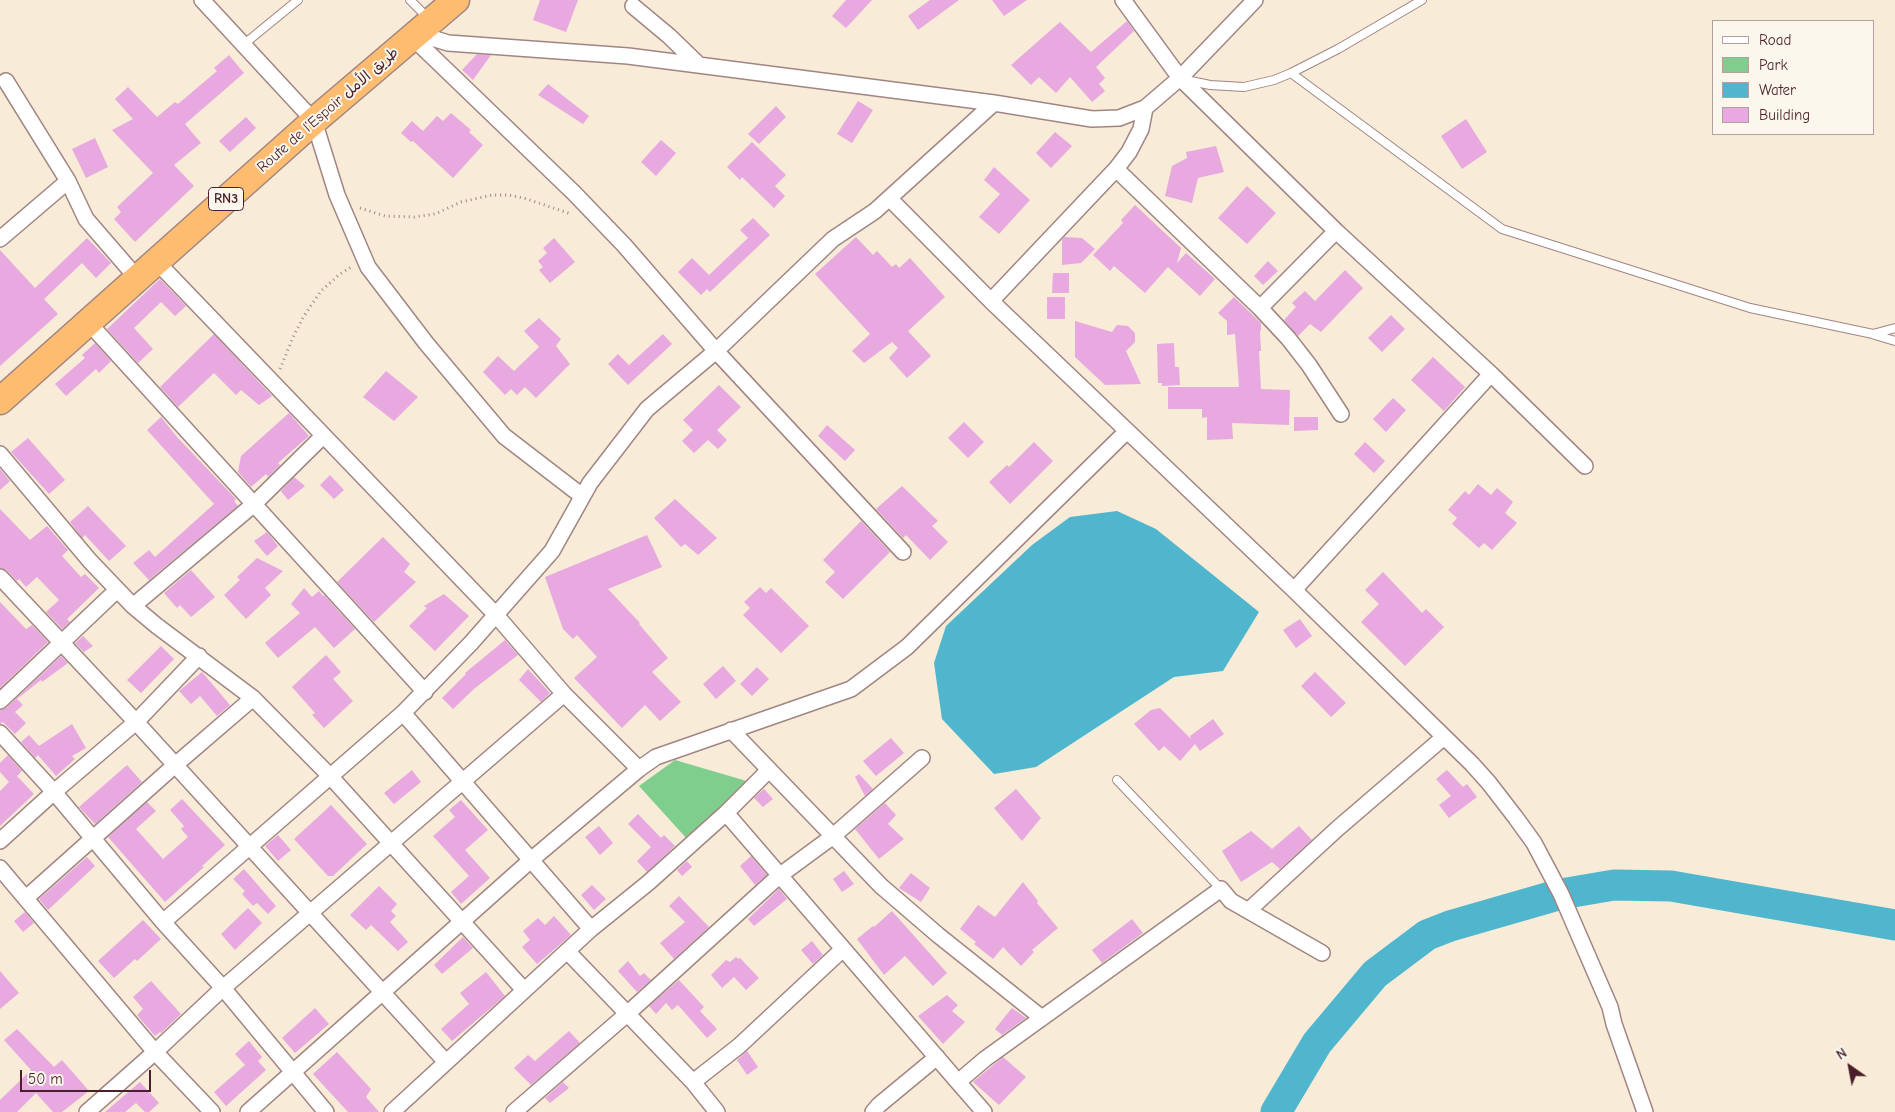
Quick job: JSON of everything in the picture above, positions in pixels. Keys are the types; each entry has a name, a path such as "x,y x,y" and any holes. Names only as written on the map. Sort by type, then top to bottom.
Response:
{"highway":[{"name":"Route de l’Espoir طريق الأمل","path":"0,402 314,121 456,0"}],"street":[{"path":"202,0 314,121 339,199 368,267 426,343 504,436 582,496"},
{"path":"1123,0 1180,78 1336,231 1490,374 1585,466"},
{"path":"420,30 448,43 628,56 994,103 1092,119 1118,118 1145,108 1180,78 1255,0"},
{"path":"632,2 699,65"},
{"path":"420,30 605,226 716,351 903,552"},
{"path":"6,81 68,181 86,219 137,278"},
{"path":"164,922 425,692 552,551 590,483 647,409 716,351 834,239 890,199 994,103"},
{"path":"991,301 1116,169 1136,141 1142,129 1145,108"},
{"path":"1116,169 1260,308 1288,338 1309,365 1341,414"},
{"path":"0,239 68,181"},
{"path":"890,199 991,301 1294,590 1472,764 1534,843 1561,894 1610,1007 1644,1112"},
{"path":"1260,308 1336,231"},
{"path":"156,261 496,615 564,694 639,769"},
{"path":"88,322 425,692"},
{"path":"1294,590 1490,374"},
{"path":"248,1112 531,860 639,769 656,757 851,689 886,663 914,640 1127,431"},
{"path":"133,606 253,504 323,436"},
{"path":"0,454 133,606 253,698 330,776 524,990"},
{"path":"0,576 136,722 174,766 445,1061"},
{"path":"0,701 118,590"},
{"path":"0,841 136,722 199,656"},
{"path":"87,1112 223,988 564,694"},
{"path":"26,898 253,698"},
{"path":"403,713 591,929"},
{"path":"731,730 881,886 931,929 1042,1018"},
{"path":"0,733 54,792 164,922 223,988 326,1112"},
{"path":"1250,910 1337,829 1444,737"},
{"path":"514,1112 627,1014 779,876 832,837 922,758"},
{"path":"392,1112 445,1061 591,929 648,883 726,814 769,770"},
{"path":"726,814 984,1112"},
{"path":"0,868 155,1052 212,1112"},
{"path":"958,1082 985,1059 1220,888 1231,901 1250,910 1322,954"},
{"path":"693,1082 739,1046 843,949"},
{"path":"567,951 693,1082 717,1112"},
{"path":"879,1110 937,1057"}],"lane":[{"path":"243,45 298,0"},
{"path":"410,0 420,30"},
{"path":"1180,78 1210,85 1244,87 1262,83 1291,73 1338,49 1422,0"},
{"path":"1291,73 1502,229 1750,308 1873,334 1895,341"},
{"path":"1873,334 1895,328"},
{"path":"1117,780 1220,888"}],"path":[{"path":"339,199 385,216 414,217 435,214 461,202 492,195 509,195 527,199 605,226"},
{"path":"284,394 280,368 304,316 321,292 340,274 365,259"}],"green space":[{"path":"675,760 750,782 688,840 639,786"}],"water":[{"path":"1117,511 1156,529 1259,612 1223,671 1174,677 1036,767 994,774 942,719 934,663 946,626 1032,545 1070,517"}],"building":[{"path":"540,0 578,0 566,32 533,20"},
{"path":"846,0 872,0 846,28 832,16"},
{"path":"930,0 959,0 918,30 908,16"},
{"path":"992,0 1027,0 1004,16"},
{"path":"1127,21 1134,31 1096,67 1105,78 1099,84 1105,91 1092,102 1070,77 1056,93 1039,77 1031,85 1011,65 1060,22 1091,52"},
{"path":"477,54 491,55 473,80 462,70"},
{"path":"229,55 244,73 185,124 201,143 174,165 194,186 135,242 114,219 121,212 117,207 153,173 112,130 133,119 115,99 128,87 157,117 175,102 178,104 217,71 214,68"},
{"path":"548,84 589,116 583,124 538,95"},
{"path":"858,101 873,110 852,143 837,134"},
{"path":"776,106 786,117 759,144 748,134"},
{"path":"451,113 471,130 469,132 483,145 453,178 413,141 411,142 401,133 412,121 423,131 437,116 443,121"},
{"path":"246,117 256,128 230,152 219,141"},
{"path":"1466,119 1487,152 1462,169 1441,136"},
{"path":"1055,132 1072,146 1051,168 1036,153"},
{"path":"95,138 108,167 86,178 72,149"},
{"path":"661,140 676,153 656,176 641,162"},
{"path":"752,142 786,175 775,186 785,196 774,208 742,177 740,180 727,167"},
{"path":"1216,146 1224,172 1198,178 1192,203 1165,196 1172,166 1187,158 1186,152"},
{"path":"994,167 1030,200 999,234 979,217 1000,194 984,180"},
{"path":"1247,186 1276,213 1247,244 1218,218"},
{"path":"1135,205 1181,248 1177,263 1186,253 1215,279 1200,296 1168,267 1145,293 1114,266 1110,271 1093,255 1123,223 1121,220"},
{"path":"753,218 770,235 710,292 707,289 701,295 678,272 692,258 709,275 748,238 740,230"},
{"path":"856,237 873,255 877,251 892,267 896,264 899,268 910,258 945,297 908,331 931,356 907,378 889,358 898,348 892,342 864,363 852,351 870,334 815,274"},
{"path":"1064,237 1082,238 1095,249 1081,263 1062,265 1062,240"},
{"path":"87,238 111,263 96,278 82,263 44,299 58,314 0,366 0,250 35,288"},
{"path":"554,238 575,262 550,283 539,270 543,267 538,261 547,253 543,248"},
{"path":"1268,261 1278,271 1263,285 1254,276"},
{"path":"1345,270 1363,288 1321,332 1310,324 1298,336 1284,320 1296,307 1292,303 1305,291 1315,301"},
{"path":"1053,273 1069,273 1069,293 1052,293"},
{"path":"160,279 186,306 175,316 161,302 134,328 153,349 138,363 107,329"},
{"path":"1047,297 1065,297 1065,319 1047,319"},
{"path":"1234,297 1261,323 1261,351 1259,351 1261,389 1290,390 1289,425 1232,423 1233,439 1207,440 1207,417 1202,418 1202,409 1168,409 1168,387 1239,387 1235,334 1227,335 1227,321 1218,313"},
{"path":"1391,315 1405,329 1382,352 1368,338"},
{"path":"539,318 561,339 556,346 570,364 536,398 525,387 517,395 511,389 505,395 483,372 498,356 514,371 539,347 524,331"},
{"path":"1075,321 1112,332 1117,325 1128,326 1135,333 1135,342 1126,351 1141,384 1105,385 1075,357"},
{"path":"214,334 272,396 259,405 241,390 236,395 214,373 178,407 160,387"},
{"path":"663,334 672,344 628,385 608,364 618,354 629,365"},
{"path":"95,343 111,361 99,373 96,369 66,396 55,384 85,358 82,355"},
{"path":"1174,343 1175,367 1179,367 1180,385 1162,386 1162,383 1158,383 1157,344"},
{"path":"1433,357 1465,387 1444,411 1411,380"},
{"path":"386,371 418,397 394,421 363,397"},
{"path":"719,385 741,407 717,430 727,440 718,449 708,440 694,453 682,441 693,430 683,420"},
{"path":"1393,398 1406,410 1386,432 1373,419"},
{"path":"289,413 309,436 278,463 280,465 268,477 266,474 251,487 238,472 241,456"},
{"path":"161,417 177,437 236,499 234,501 238,506 149,580 133,563 149,550 155,557 214,504 147,430"},
{"path":"1294,417 1318,417 1318,430 1294,431"},
{"path":"964,422 984,442 968,458 948,438"},
{"path":"827,425 855,450 845,461 818,436"},
{"path":"28,438 65,480 49,494 11,452"},
{"path":"1034,442 1053,461 1010,504 989,482 1007,465 1009,467"},
{"path":"1365,442 1385,461 1374,473 1354,454"},
{"path":"0,469 10,481 0,490"},
{"path":"330,475 344,490 334,499 320,485"},
{"path":"294,477 305,486 288,500 281,491"},
{"path":"1478,484 1491,495 1497,488 1513,502 1505,513 1517,523 1492,550 1484,543 1479,548 1452,524 1457,518 1448,510 1465,491 1469,495"},
{"path":"902,486 938,521 932,526 948,542 930,560 906,535 903,538 876,509"},
{"path":"675,499 717,538 698,555 685,544 681,547 654,518"},
{"path":"88,506 126,546 109,561 85,535 82,538 70,522"},
{"path":"0,509 30,540 47,526 68,550 62,556 81,577 85,574 99,588 67,619 70,622 62,629 46,612 59,600 37,577 26,587 19,579 17,581 6,570 0,568"},
{"path":"861,521 890,552 843,599 825,582 835,572 823,560"},
{"path":"267,532 278,546 267,556 254,541"},
{"path":"647,535 662,567 608,589 640,623 668,658 652,672 681,702 660,721 645,705 622,728 574,678 597,657 577,635 573,639 563,629 545,577"},
{"path":"383,537 410,564 404,572 416,582 374,622 337,582"},
{"path":"257,558 283,571 265,588 271,595 246,619 224,595 240,580 237,577"},
{"path":"191,570 215,597 191,617 180,605 177,608 164,593"},
{"path":"1383,572 1422,613 1426,609 1444,627 1405,666 1361,622 1379,604 1365,590"},
{"path":"760,587 766,593 771,588 809,626 781,653 743,615 750,608 744,602"},
{"path":"304,588 312,597 319,591 324,595 355,629 334,648 315,627 278,658 265,643 300,613 291,604"},
{"path":"444,594 469,616 435,651 409,626 427,608 424,606"},
{"path":"0,602 26,629 32,625 48,642 0,688"},
{"path":"1300,619 1312,636 1296,648 1283,630"},
{"path":"83,636 93,646 84,652 75,643"},
{"path":"505,640 518,655 475,688 453,709 442,698 465,673"},
{"path":"161,646 174,659 141,693 127,680"},
{"path":"326,655 341,672 333,679 353,701 324,728 312,715 315,713 292,687"},
{"path":"61,656 68,663 42,682 41,680 17,699 23,705 15,712 26,723 15,734 3,722 0,724 0,710 6,708"},
{"path":"723,666 736,681 716,699 703,684"},
{"path":"757,667 769,679 752,696 740,684"},
{"path":"528,669 550,693 541,702 519,680"},
{"path":"202,672 230,705 217,716 200,696 191,704 179,691"},
{"path":"1315,672 1346,703 1331,717 1301,686"},
{"path":"1160,708 1191,739 1190,736 1213,719 1224,734 1200,751 1195,744 1180,761 1164,746 1159,751 1134,724 1151,710"},
{"path":"72,724 86,748 72,756 75,759 56,776 38,755 35,758 21,742 29,735 39,746"},
{"path":"891,738 904,753 876,776 863,761"},
{"path":"8,755 22,771 17,776 34,794 0,826 0,791 9,782 0,772 0,763"},
{"path":"127,765 142,782 95,824 79,807"},
{"path":"412,770 421,782 394,804 384,793"},
{"path":"1447,770 1463,787 1467,784 1477,797 1449,818 1439,805 1451,796 1436,779"},
{"path":"859,774 873,789 865,796 855,777"},
{"path":"764,789 773,799 763,807 754,798"},
{"path":"1016,789 1041,818 1022,841 994,808"},
{"path":"182,799 225,845 165,902 108,837 147,802 156,811 136,829 163,859 188,837 181,829 184,826 170,810"},
{"path":"461,800 488,830 465,850 490,878 461,904 451,892 469,876 433,836 455,817 449,810"},
{"path":"885,803 896,815 888,824 904,839 879,859 855,829"},
{"path":"331,805 367,844 333,876 328,876 294,839"},
{"path":"638,814 661,838 664,835 675,846 647,872 637,861 651,847 628,824"},
{"path":"599,826 613,843 600,855 585,837"},
{"path":"1299,826 1312,840 1280,869 1272,862 1241,882 1222,851 1251,831 1272,849"},
{"path":"278,835 291,850 278,861 265,846"},
{"path":"751,856 767,875 755,885 740,866"},
{"path":"87,857 95,866 48,910 39,899"},
{"path":"687,861 692,867 682,876 677,870"},
{"path":"244,869 276,906 268,914 257,903 253,906 242,894 245,891 233,879"},
{"path":"844,871 854,884 842,892 833,879"},
{"path":"911,873 930,888 921,902 899,888"},
{"path":"1023,882 1038,901 1037,903 1058,928 1032,950 1034,952 1021,966 1003,947 993,959 974,944 976,942 960,929 978,905 995,917"},
{"path":"592,885 606,899 594,910 581,895"},
{"path":"379,886 397,904 391,911 396,916 390,922 408,942 398,951 371,925 366,930 350,915"},
{"path":"779,889 787,899 754,926 748,919"},
{"path":"679,896 709,927 674,959 660,943 685,922 669,906"},
{"path":"248,908 262,923 235,950 221,934"},
{"path":"892,911 947,973 933,986 905,956 884,975 857,939"},
{"path":"25,912 34,923 23,932 14,921"},
{"path":"554,916 571,935 537,964 522,947 530,940 523,931 538,918 545,925"},
{"path":"1132,919 1143,933 1102,963 1092,950"},
{"path":"143,920 161,939 137,961 135,959 114,978 98,961"},
{"path":"463,937 473,948 442,974 434,965"},
{"path":"812,941 823,955 813,964 801,950"},
{"path":"736,957 740,958 759,978 746,990 734,977 722,988 711,975 726,960 730,962"},
{"path":"628,961 640,976 644,973 651,980 637,992 618,971"},
{"path":"0,971 19,993 0,1009"},
{"path":"486,972 505,996 452,1041 441,1029 469,1004 460,993"},
{"path":"679,980 704,1007 700,1011 717,1029 707,1038 678,1005 672,1010 666,1003 656,1014 649,1006"},
{"path":"151,981 181,1014 161,1033 155,1036 137,1015 143,1009 133,997"},
{"path":"947,995 958,1005 952,1011 965,1022 943,1044 918,1016"},
{"path":"315,1008 329,1024 295,1053 282,1038"},
{"path":"1012,1008 1026,1018 1002,1035 995,1029"},
{"path":"17,1029 54,1067 62,1060 89,1091 62,1112 53,1112 36,1093 17,1112 0,1112 0,1100 31,1070 4,1040"},
{"path":"569,1031 580,1043 531,1085 514,1068 528,1055 535,1061"},
{"path":"249,1041 262,1057 258,1061 266,1070 226,1106 214,1092 245,1065 235,1054"},
{"path":"747,1051 758,1067 747,1075 737,1060"},
{"path":"337,1052 371,1089 366,1097 379,1112 348,1112 313,1074"},
{"path":"1003,1057 1026,1077 999,1105 973,1082"},
{"path":"140,1082 159,1103 149,1112 145,1112 136,1103 125,1112 105,1112"},
{"path":"563,1082 569,1088 550,1103 545,1098"}],"waterway":[{"path":"1276,1112 1317,1043 1375,974 1427,935 1450,926 1561,894 1614,885 1671,886 1895,925"}]}
